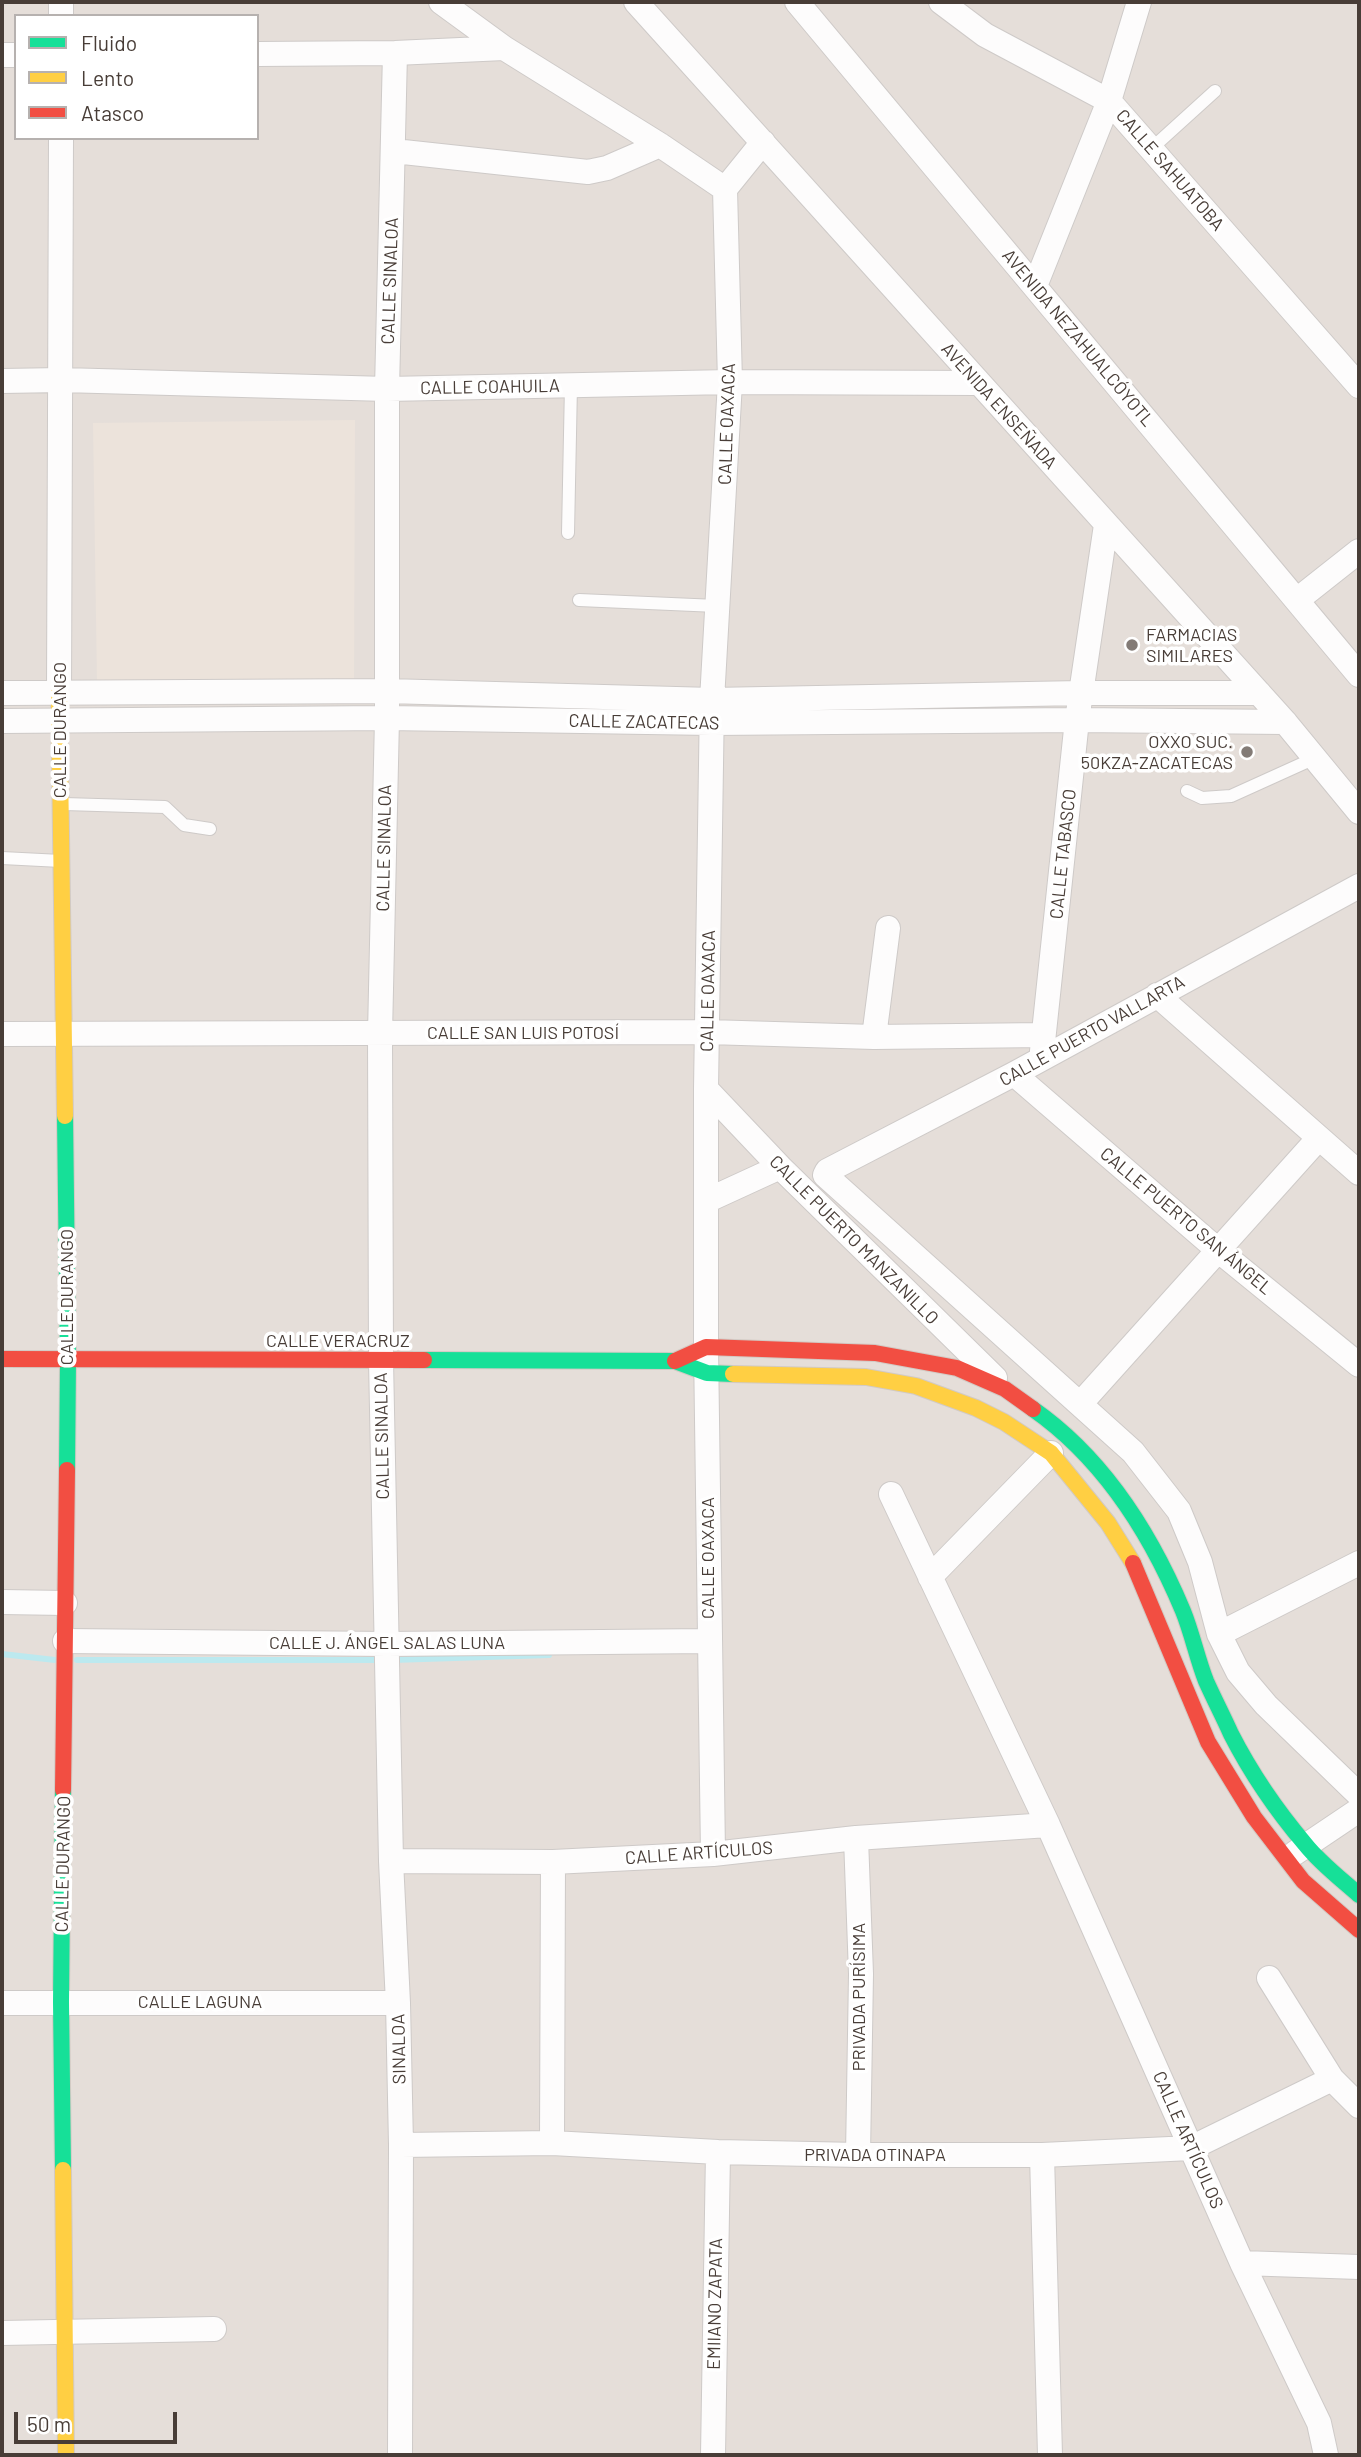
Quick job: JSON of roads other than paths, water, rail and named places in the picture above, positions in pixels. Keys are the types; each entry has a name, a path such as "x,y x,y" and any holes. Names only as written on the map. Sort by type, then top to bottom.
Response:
{"street":[{"path":"440,2 504,48 660,145 724,189 762,142"},
{"name":"AVENIDA ENSEÑADA","path":"636,2 1286,722 1359,812"},
{"name":"AVENIDA NEZAHUALCÓYOTL","path":"797,2 1359,675"},
{"name":"CALLE SAHUATOBA","path":"941,2 969,12 1109,101 1359,386"},
{"path":"1035,286 1109,101 1139,2"},
{"path":"259,54 395,53 504,48"},
{"name":"CALLE SINALOA","path":"387,1644 381,1360 380,1034 387,718 387,388 395,53"},
{"name":"CALLE DURANGO","path":"61,140 62,380 58,721 65,1034 68,1360 61,2001 66,2455"},
{"path":"394,151 588,172 607,168 660,145"},
{"name":"CALLE OAXACA","path":"713,1854 706,1346 706,1088 712,711 730,382 724,189"},
{"name":"CALLE COAHUILA","path":"2,381 387,388 730,382 978,383"},
{"name":"CALLE TABASCO","path":"1042,1047 1077,720 1106,525"},
{"path":"1297,600 1359,551"},
{"name":"CALLE ZACATECAS","path":"2,693 387,691 712,711 1286,722"},
{"name":"CALLE ZACATECAS","path":"2,721 387,718 712,711 1081,693 1259,693"},
{"name":"CALLE PUERTO VALLARTA","path":"1080,1403 825,1175 827,1171 1014,1074 1042,1047 1157,995 1359,886"},
{"path":"874,1037 888,928"},
{"path":"1157,995 1359,1173"},
{"name":"CALLE SAN LUIS POTOSÍ","path":"2,1034 708,1032 874,1037 1042,1047"},
{"name":"CALLE PUERTO SAN ÁNGEL","path":"1014,1074 1219,1251 1359,1365"},
{"name":"CALLE PUERTO MANZANILLO","path":"706,1088 780,1167 1005,1388"},
{"path":"1318,1139 1080,1403 1133,1452 1179,1511 1200,1562 1219,1634 1238,1672 1266,1705 1359,1796"},
{"path":"706,1201 780,1167"},
{"path":"706,1346 874,1353 957,1368 1005,1388 1049,1420 1090,1458 1124,1498 1183,1611 1206,1681 1233,1737 1269,1797 1295,1852 1303,1881 1359,1930"},
{"name":"CALLE VERACRUZ","path":"675,1361 706,1346"},
{"name":"CALLE VERACRUZ","path":"2,1359 675,1361 707,1373 866,1377 916,1386 976,1408 1004,1422 1051,1453 1108,1523 1133,1562 1208,1742 1254,1817 1295,1852"},
{"path":"930,1391 938,1364"},
{"path":"930,1577 1051,1453"},
{"name":"CALLE ARTÍCULOS","path":"891,1494 1048,1825 1242,2263 1319,2423 1326,2455"},
{"path":"1219,1634 1359,1563"},
{"path":"2,1602 65,1602"},
{"name":"CALLE J. ÁNGEL SALAS LUNA","path":"65,1641 387,1644 709,1641"},
{"name":"SINALOA","path":"387,1644 401,2145 400,2455"},
{"path":"1295,1852 1359,1810"},
{"name":"CALLE ARTÍCULOS","path":"391,1861 553,1862 713,1854 856,1838 1048,1825"},
{"name":"PRIVADA PURÍSIMA","path":"856,1838 860,1974 858,2155"},
{"path":"1295,1852 1359,1895"},
{"path":"552,2143 553,1862"},
{"path":"1269,1978 1332,2079 1359,2106"},
{"name":"CALLE LAGUNA","path":"2,2003 398,2003"},
{"name":"PRIVADA OTINAPA","path":"401,2145 552,2143 718,2152 858,2155 1042,2155 1191,2147 1332,2079"},
{"name":"EMIIANO ZAPATA","path":"713,2455 718,2152"},
{"path":"1042,2155 1050,2455"},
{"path":"1242,2263 1359,2267"},
{"path":"2,2333 214,2329"}],"lane":[{"path":"1152,149 1215,91"},
{"path":"568,533 571,385"},
{"path":"579,600 717,606"},
{"path":"1187,791 1202,798 1231,796 1315,758"},
{"path":"60,804 165,807 184,825 211,829"},
{"path":"2,858 61,861"}],"waterway":[{"path":"2,1654 55,1660"},
{"path":"392,1660 549,1655"},
{"path":"77,1660 381,1660"}],"place":[{"name":"FARMACIAS SIMILARES","path":"1132,645"},
{"name":"OXXO SUC. 50KZA-ZACATECAS","path":"1247,752"}]}
